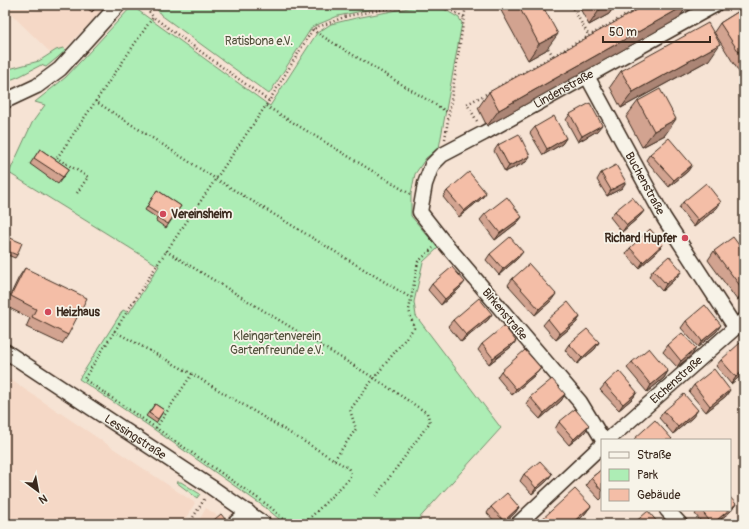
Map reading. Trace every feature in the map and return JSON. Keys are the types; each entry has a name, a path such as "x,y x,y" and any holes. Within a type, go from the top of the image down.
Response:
{"street":[{"path":"5,101 37,86 60,69 118,5"},
{"name":"Lindenstraße","path":"425,184 432,165 442,155 484,134 715,5"},
{"name":"Buchenstraße","path":"587,76 664,218 740,324"},
{"name":"Birkenstraße","path":"425,184 420,212 442,240 580,402 602,439"},
{"name":"Eichenstraße","path":"609,439 740,324"},
{"name":"Lessingstraße","path":"5,351 211,487 264,524"},
{"path":"518,524 601,446"},
{"path":"668,511 680,524"},
{"path":"234,524 248,512"}],"path":[{"path":"145,5 153,17 269,101"},
{"path":"289,524 269,506 84,379 166,251 266,106 313,29 347,16 408,5"},
{"path":"442,5 465,18"},
{"path":"442,155 466,5"},
{"path":"571,5 589,36"},
{"path":"484,134 467,104 644,5"},
{"path":"77,193 88,177 57,158 153,17"},
{"path":"313,29 316,33 449,113"},
{"path":"545,43 553,56"},
{"path":"571,46 573,50"},
{"path":"95,101 216,179 411,298"},
{"path":"266,106 411,194 421,202"},
{"path":"334,460 356,429 350,410 414,328 409,310 418,262 442,240"},
{"path":"166,251 374,378 427,413 430,422 376,496"},
{"path":"114,331 192,374 348,468 351,473 349,479 304,524"},
{"path":"156,428 192,374"},
{"path":"189,524 211,487"}],"shaded area":[{"path":"5,5 107,5 56,58 5,8"},
{"path":"5,376 195,503 182,524 5,524"},
{"path":"206,508 228,523 229,524 197,524"}],"green space":[{"name":"Ratisbona e.V.","path":"154,5 391,5 338,16 312,27 269,94 161,15"},
{"name":"Kleingartenverein Gartenfreunde e.V.","path":"424,5 439,6 459,18 462,23 439,148 426,158 415,174 411,194 411,216 438,248 423,262 414,302 416,316 501,428 414,524 285,524 266,508 79,379 123,310 129,313 159,266 9,173 32,123 45,105 35,102 66,77 132,6 270,106 317,33 331,24"},
{"path":"63,48 66,50 46,67 41,65 5,82 5,70 39,61 56,50"},
{"path":"176,482 181,482 200,494 197,498"}],"building":[{"path":"518,5 542,5 558,34 539,44"},
{"path":"598,5 608,5 600,9"},
{"path":"646,5 686,5 499,110 489,92"},
{"path":"744,8 744,60 720,23"},
{"path":"708,23 720,44 633,92 621,71"},
{"path":"660,89 676,119 654,131 638,101"},
{"path":"590,103 602,125 582,136 570,114"},
{"path":"554,116 566,138 547,149 535,127"},
{"path":"519,134 530,156 509,166 498,145"},
{"path":"669,138 692,165 674,180 650,154"},
{"path":"40,149 69,169 63,177 34,158"},
{"path":"616,165 626,182 611,190 601,173"},
{"path":"469,172 486,193 464,211 447,191"},
{"path":"706,183 721,202 698,220 683,202"},
{"name":"Vereinsheim","path":"157,190 181,206 168,224 158,218 160,215 147,207"},
{"path":"507,197 522,217 500,233 485,214"},
{"path":"632,197 644,211 627,225 615,211"},
{"path":"650,229 663,244 643,262 630,248"},
{"path":"8,237 22,243 17,255 5,250 5,242"},
{"path":"510,237 523,252 503,269 490,254"},
{"path":"733,237 744,252 744,291 714,251"},
{"path":"669,256 682,271 666,284 653,270"},
{"path":"529,264 556,294 539,309 512,279"},
{"path":"452,267 465,282 445,299 432,284"},
{"name":"Heizhaus","path":"25,268 87,298 68,335 32,317 36,309 11,296"},
{"path":"479,298 492,314 466,335 453,320"},
{"path":"568,302 580,317 560,334 548,319"},
{"path":"705,305 721,325 702,341 686,321"},
{"path":"504,326 516,341 493,358 482,344"},
{"path":"587,329 599,342 582,358 569,344"},
{"path":"682,333 696,348 681,361 668,345"},
{"path":"740,343 744,348 744,370 736,377 721,360"},
{"path":"649,348 668,371 651,385 632,362"},
{"path":"525,350 541,368 516,389 501,371"},
{"path":"714,369 730,390 710,406 694,385"},
{"path":"619,371 637,392 623,404 605,384"},
{"path":"552,379 565,394 544,413 530,397"},
{"path":"684,394 698,410 678,427 664,411"},
{"path":"155,404 164,410 158,419 149,413"},
{"path":"575,409 589,425 574,439 559,422"},
{"path":"655,420 672,439 634,439"},
{"path":"540,461 552,474 536,488 524,474"},
{"path":"601,470 601,490 591,478"},
{"path":"575,489 591,506 571,524 543,524 540,521"},
{"path":"507,493 519,507 504,521 491,507"},
{"path":"731,498 736,504 731,508"},
{"path":"648,511 659,524 633,524"},
{"path":"702,511 728,511 712,524"},
{"path":"221,514 229,524 209,524"},
{"path":"472,521 475,524 468,524"}],"place":[{"name":"Vereinsheim","path":"163,214"},
{"name":"Richard Hupfer","path":"685,238"},
{"name":"Heizhaus","path":"48,312"}]}
